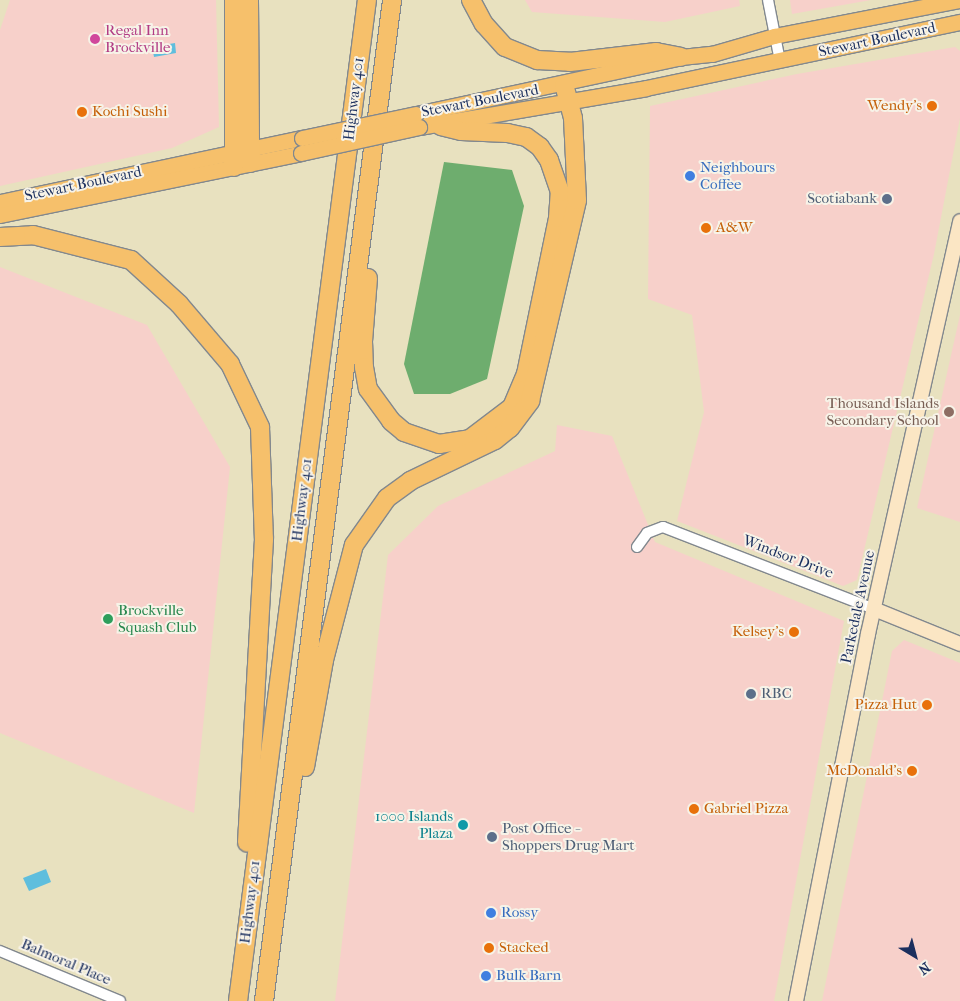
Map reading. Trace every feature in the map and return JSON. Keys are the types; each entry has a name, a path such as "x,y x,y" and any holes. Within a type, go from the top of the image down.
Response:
{"highway":[{"path":"234,0 242,158"},
{"path":"242,158 249,0"},
{"name":"Highway 401","path":"238,1001 367,0"},
{"name":"Highway 401","path":"264,1001 392,0"},
{"path":"471,0 484,24 505,47 537,60 570,62 656,52 681,57"},
{"path":"284,847 298,805 324,660 354,545 387,498 410,481 495,440 510,428 530,400 577,200 573,118 566,93"},
{"path":"377,114 379,165 363,341 368,389 383,412 404,432 439,444 470,439 491,426 512,408 519,393 558,218 560,192 549,160 540,147 526,137 507,133 461,132 441,126"},
{"path":"0,237 33,235 131,260 178,304 230,364 260,427 264,539 248,837 238,926 244,952"}],"main road":[{"name":"Stewart Boulevard","path":"0,202 242,158 301,153 417,121 441,126 566,93 681,57 712,54 774,36 959,0"},
{"name":"Stewart Boulevard","path":"0,215 242,158 302,138 417,121 566,93 780,61 956,25"},
{"name":"Parkedale Avenue","path":"796,1001 874,609 960,221"},
{"name":"Windsor Drive","path":"874,609 960,644"}],"street":[{"path":"768,0 780,61"},
{"name":"Windsor Drive","path":"637,547 647,533 664,527 874,609"},
{"name":"Balmoral Place","path":"0,951 120,1001"}],"shaded area":[{"path":"10,0 216,0 219,127 172,148 0,186 0,30"},
{"path":"525,0 739,0 740,6 665,22 532,12"},
{"path":"790,0 871,0 792,14"},
{"path":"955,47 960,51 960,118 934,254 857,580 843,586 677,521 704,412 692,315 648,299 650,106 797,74"},
{"path":"0,267 147,325 230,467 194,813 0,733"},
{"name":"Thousand Islands Secondary School","path":"960,315 960,522 917,508"},
{"path":"557,425 612,436 655,542 844,621 774,1001 335,1001 388,555 438,506 555,451"},
{"path":"904,640 960,663 960,1001 822,1001 892,651"}],"green space":[{"path":"444,162 512,170 524,206 487,379 450,394 414,394 404,364"}],"water":[{"path":"175,43 176,53 154,57 152,47"},
{"path":"46,869 51,882 29,891 23,878"}],"place":[{"name":"Regal Inn Brockville","path":"95,39"},
{"name":"Wendy's","path":"932,106"},
{"name":"Kochi Sushi","path":"82,112"},
{"name":"Neighbours Coffee","path":"690,176"},
{"name":"Scotiabank","path":"887,199"},
{"name":"A&W","path":"706,228"},
{"name":"Thousand Islands Secondary School","path":"949,412"},
{"name":"Brockville Squash Club","path":"108,619"},
{"name":"Kelsey's","path":"794,632"},
{"name":"RBC","path":"751,694"},
{"name":"Pizza Hut","path":"927,705"},
{"name":"McDonald's","path":"912,771"},
{"name":"Gabriel Pizza","path":"694,809"},
{"name":"1000 Islands Plaza","path":"463,825"},
{"name":"Post Office - Shoppers Drug Mart","path":"492,837"},
{"name":"Rossy","path":"491,913"},
{"name":"Stacked","path":"489,948"},
{"name":"Bulk Barn","path":"486,976"}]}
